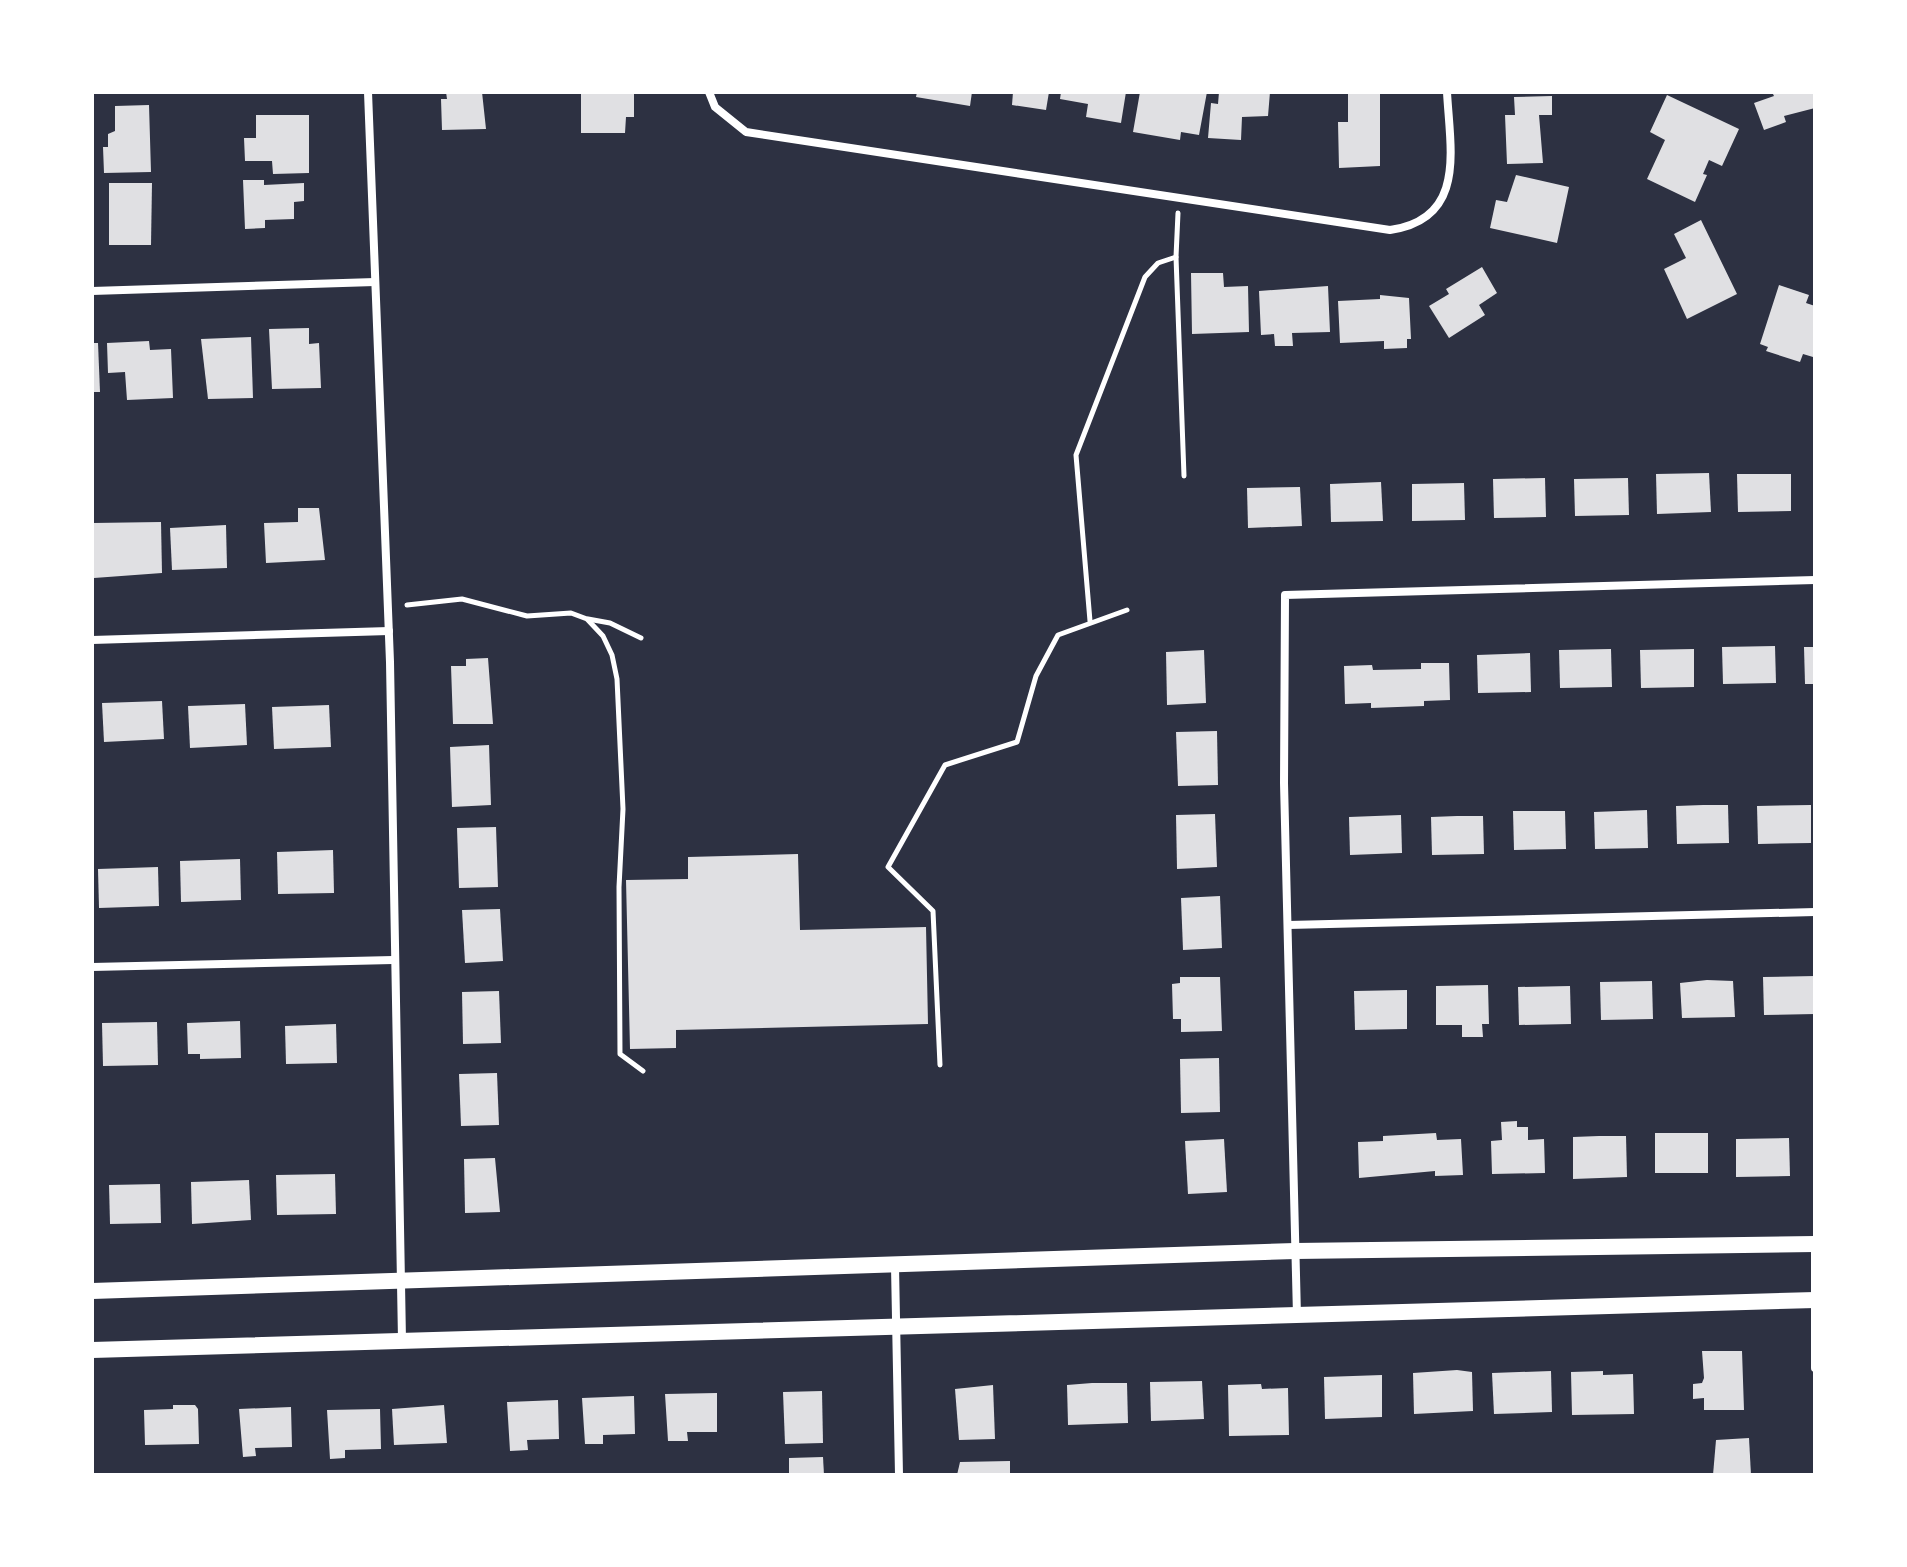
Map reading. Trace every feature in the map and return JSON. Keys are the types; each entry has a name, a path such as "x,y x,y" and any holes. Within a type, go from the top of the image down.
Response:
{"main road":[{"path":"92,1291 1295,1251 1815,1244"},
{"path":"92,1350 896,1325 1297,1318 1814,1300"}],"street":[{"path":"368,92 389,631 402,1340"},
{"path":"709,92 715,107 746,132 1371,227 1410,227 1439,206 1451,168 1447,92"},
{"path":"92,291 375,282"},
{"path":"1297,1318 1288,925 1285,595 1815,580"},
{"path":"92,640 389,631"},
{"path":"1288,925 1815,912"},
{"path":"92,967 393,960"},
{"path":"1815,1244 1815,1368"},
{"path":"895,1266 899,1475"}],"path":[{"path":"1178,198 1176,257 1184,476"},
{"path":"1090,621 1076,455 1145,277 1158,263 1176,257"},
{"path":"407,605 462,599 527,616 571,613 610,623 641,638"},
{"path":"940,1065 933,911 888,867 945,765 1017,742 1036,676 1058,635 1127,610"},
{"path":"587,619 603,636 612,655 617,679 623,809 619,887 620,1054 643,1071"}],"building":[{"path":"446,92 482,92 486,129 442,130 441,99 447,99"},
{"path":"581,92 634,92 634,117 626,117 625,133 581,133"},
{"path":"917,92 972,92 970,106 916,97"},
{"path":"1013,92 1049,92 1046,110 1012,105"},
{"path":"1061,92 1126,92 1121,123 1086,117 1088,104 1060,99"},
{"path":"1140,92 1207,92 1199,135 1181,132 1180,140 1133,132"},
{"path":"1219,92 1270,92 1268,116 1242,117 1241,140 1208,138 1211,103 1218,104"},
{"path":"1772,92 1815,92 1815,108 1784,116 1786,122 1764,130 1754,103 1774,96"},
{"path":"1380,93 1380,166 1339,168 1338,122 1348,122 1348,94"},
{"path":"1667,95 1739,129 1722,166 1709,160 1703,174 1707,175 1695,202 1647,179 1665,140 1650,132"},
{"path":"1552,96 1552,115 1539,115 1543,163 1507,164 1505,115 1515,115 1514,97"},
{"path":"149,105 151,172 104,173 103,147 108,147 108,134 115,131 115,106"},
{"path":"256,115 309,115 309,173 273,174 272,161 245,161 244,138 256,138"},
{"path":"1516,175 1569,187 1557,243 1490,228 1496,200 1507,202"},
{"path":"243,180 264,180 264,185 304,183 304,201 294,202 294,219 265,220 265,228 245,229"},
{"path":"109,183 152,183 151,245 109,245"},
{"path":"1701,220 1737,294 1687,319 1664,269 1686,258 1674,234"},
{"path":"1482,267 1497,293 1479,305 1485,315 1449,338 1429,306 1449,294 1446,289"},
{"path":"1191,273 1223,273 1224,287 1248,286 1249,332 1192,334"},
{"path":"1779,285 1809,295 1806,303 1815,306 1815,351 1813,357 1803,354 1800,362 1766,351 1768,347 1760,344"},
{"path":"1328,286 1330,332 1292,333 1293,346 1275,346 1274,334 1261,335 1259,291"},
{"path":"1380,295 1409,298 1411,339 1407,339 1407,348 1384,349 1384,341 1340,343 1338,301 1380,299"},
{"path":"309,328 309,344 319,343 321,388 272,389 269,329"},
{"path":"251,337 253,398 208,399 201,339"},
{"path":"149,341 150,350 171,349 173,398 127,400 125,372 108,373 107,343"},
{"path":"92,343 98,343 100,392 92,392"},
{"path":"1709,473 1711,512 1657,514 1656,474"},
{"path":"1737,474 1791,474 1791,511 1738,512"},
{"path":"1545,478 1546,517 1494,518 1493,479"},
{"path":"1628,478 1629,515 1575,516 1574,479"},
{"path":"1381,482 1383,521 1331,522 1330,484"},
{"path":"1464,483 1465,520 1412,521 1412,484"},
{"path":"1300,487 1302,526 1248,528 1247,488"},
{"path":"298,508 319,508 325,560 266,563 264,523 298,522"},
{"path":"161,522 162,573 94,578 93,523"},
{"path":"226,525 227,568 172,570 170,528"},
{"path":"1775,646 1776,683 1723,684 1722,647"},
{"path":"1804,647 1815,647 1815,684 1805,684"},
{"path":"1611,649 1612,687 1560,688 1559,650"},
{"path":"1694,649 1694,687 1641,688 1640,650"},
{"path":"1204,650 1206,703 1167,705 1166,652"},
{"path":"1530,653 1531,692 1478,693 1477,655"},
{"path":"488,658 493,724 453,724 451,666 466,666 466,659"},
{"path":"1421,663 1449,663 1450,700 1424,701 1424,706 1371,708 1371,703 1345,704 1344,666 1372,665 1373,670 1421,669"},
{"path":"162,701 164,739 104,742 102,703"},
{"path":"245,704 247,745 190,748 188,706"},
{"path":"329,705 331,747 274,749 272,707"},
{"path":"1217,731 1218,785 1178,786 1176,732"},
{"path":"489,745 491,805 452,807 450,747"},
{"path":"1728,805 1729,843 1677,844 1676,806"},
{"path":"1811,805 1811,843 1758,844 1757,806"},
{"path":"1647,810 1648,848 1595,849 1594,812"},
{"path":"1513,811 1565,811 1566,849 1514,850"},
{"path":"1215,814 1217,867 1177,869 1176,815"},
{"path":"1401,815 1402,853 1350,855 1349,817"},
{"path":"1483,816 1484,854 1432,855 1431,817"},
{"path":"496,827 498,887 459,888 457,828"},
{"path":"333,850 334,893 278,894 277,852"},
{"path":"798,854 800,930 926,927 928,1024 676,1030 676,1048 630,1049 626,880 688,879 688,857"},
{"path":"240,859 241,900 181,902 180,861"},
{"path":"158,867 159,906 99,908 98,869"},
{"path":"1220,896 1222,948 1183,950 1181,898"},
{"path":"500,909 503,961 465,963 462,910"},
{"path":"1815,976 1815,1014 1764,1015 1763,977"},
{"path":"1180,977 1220,977 1222,1031 1181,1032 1181,1019 1173,1019 1172,984 1180,983"},
{"path":"1652,981 1653,1019 1601,1020 1600,982"},
{"path":"1733,981 1735,1017 1682,1018 1680,983"},
{"path":"1488,985 1489,1024 1482,1024 1483,1037 1462,1037 1462,1025 1436,1025 1436,986"},
{"path":"1570,986 1571,1024 1519,1025 1518,987"},
{"path":"1407,990 1407,1029 1355,1030 1354,991"},
{"path":"499,991 501,1043 463,1044 462,992"},
{"path":"240,1021 241,1058 200,1059 200,1054 188,1054 187,1023"},
{"path":"157,1022 158,1065 103,1066 102,1023"},
{"path":"336,1024 337,1063 286,1064 285,1026"},
{"path":"1219,1058 1220,1112 1181,1113 1180,1059"},
{"path":"497,1073 499,1125 461,1126 459,1074"},
{"path":"1517,1121 1517,1127 1528,1127 1528,1140 1544,1139 1545,1173 1492,1174 1491,1141 1502,1140 1501,1122"},
{"path":"1436,1133 1437,1140 1461,1139 1463,1175 1435,1176 1435,1171 1359,1178 1358,1142 1383,1141 1383,1136"},
{"path":"1655,1133 1708,1133 1708,1173 1655,1173"},
{"path":"1626,1136 1627,1177 1573,1179 1573,1137"},
{"path":"1789,1138 1790,1176 1736,1177 1736,1139"},
{"path":"1224,1139 1227,1192 1188,1194 1185,1141"},
{"path":"495,1158 500,1212 465,1213 464,1159"},
{"path":"335,1174 336,1214 277,1215 276,1175"},
{"path":"249,1180 251,1220 192,1224 191,1182"},
{"path":"160,1184 161,1223 110,1224 109,1185"},
{"path":"1702,1351 1742,1351 1744,1410 1704,1410 1704,1398 1693,1399 1693,1384 1702,1383 1704,1378"},
{"path":"1551,1371 1552,1412 1494,1414 1492,1373"},
{"path":"1603,1371 1603,1375 1633,1374 1634,1414 1572,1415 1571,1372"},
{"path":"1472,1372 1473,1411 1414,1414 1413,1373"},
{"path":"1382,1375 1382,1417 1325,1419 1324,1377"},
{"path":"1202,1381 1204,1419 1151,1421 1150,1382"},
{"path":"1127,1383 1128,1423 1068,1425 1067,1385"},
{"path":"1261,1384 1262,1389 1288,1388 1289,1435 1229,1436 1228,1385"},
{"path":"993,1385 995,1439 959,1440 955,1389"},
{"path":"822,1391 823,1443 785,1444 783,1392"},
{"path":"717,1393 717,1432 687,1432 688,1441 668,1441 665,1394"},
{"path":"634,1396 635,1434 603,1435 603,1444 585,1444 582,1398"},
{"path":"558,1400 559,1439 527,1440 528,1450 510,1451 507,1402"},
{"path":"173,1405 195,1405 198,1409 199,1444 145,1445 144,1410 173,1409"},
{"path":"444,1405 447,1443 394,1445 392,1409"},
{"path":"291,1407 292,1447 255,1448 256,1456 243,1457 239,1409"},
{"path":"380,1409 381,1449 345,1450 345,1458 330,1459 327,1410"},
{"path":"1749,1438 1751,1475 1713,1475 1716,1440"},
{"path":"823,1457 824,1475 789,1475 789,1458"},
{"path":"1010,1461 1010,1475 957,1475 960,1462"}]}
